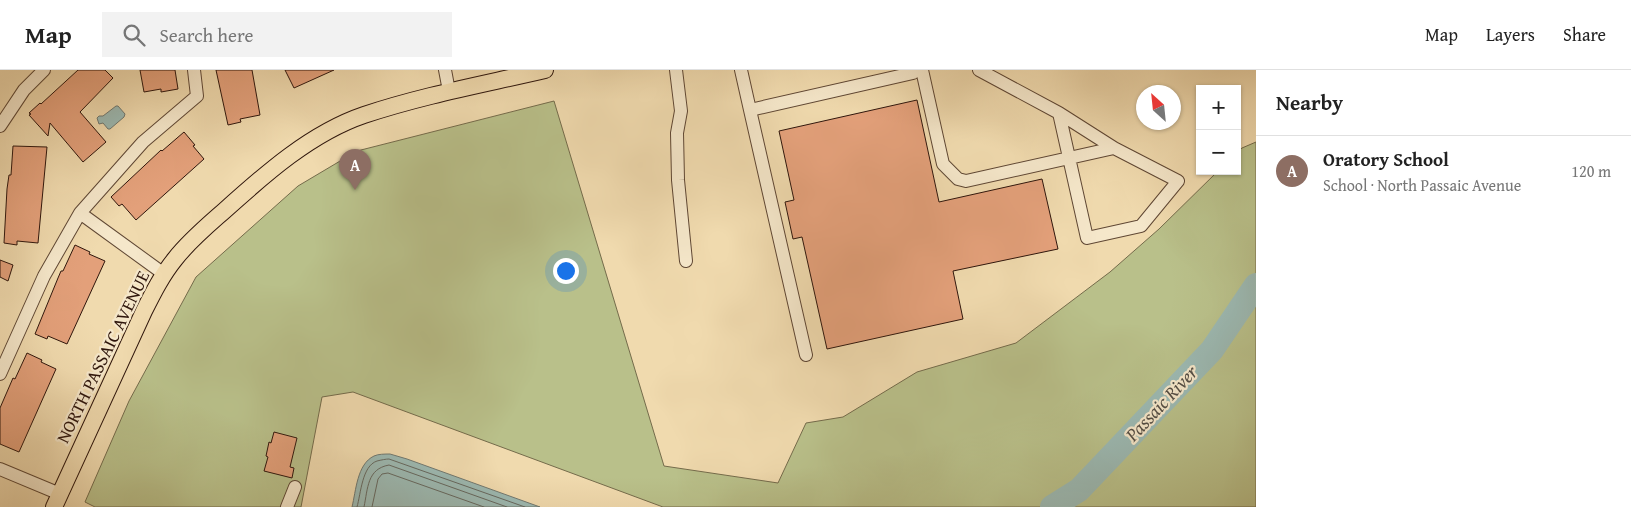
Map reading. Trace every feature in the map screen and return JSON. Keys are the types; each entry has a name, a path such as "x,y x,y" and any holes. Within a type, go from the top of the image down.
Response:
{"main road":[{"name":"NORTH PASSAIC AVENUE","path":"57,500 144,311 164,274 193,238 254,183 324,134 364,115 449,90 545,70"}],"street":[{"path":"0,126 24,90 44,70"},
{"path":"0,374 44,276 80,213 143,142 197,96 194,70"},
{"path":"445,70 449,90"},
{"path":"676,70 681,111 677,133 678,180 686,261"},
{"path":"741,70 806,355"},
{"path":"750,110 913,73 917,70"},
{"path":"922,70 943,164 958,179 966,181 1114,148"},
{"path":"979,70 1059,113 1114,148 1178,181 1141,226 1087,238 1059,113"},
{"path":"80,213 164,274"},
{"path":"0,469 57,500"},
{"path":"287,507 295,487"}],"green space":[{"path":"554,101 664,466 778,483 806,423 843,417 917,372 1016,343 1110,272 1159,229 1214,175 1241,175 1241,149 1256,142 1256,507 663,507 353,392 322,397 301,507 95,507 85,502 129,401 196,277 298,186 357,151"}],"water":[{"path":"116,106 125,114 124,117 110,129 103,123 99,124 97,118 103,116"},
{"path":"390,454 540,507 352,507 358,478 364,465 374,456"}],"building":[{"path":"78,70 105,70 113,78 80,112 106,142 83,162 50,123 48,136 29,115"},
{"path":"140,70 175,70 178,89 144,92"},
{"path":"216,70 252,70 260,115 240,119 241,122 228,125"},
{"path":"285,70 334,70 294,88"},
{"path":"917,100 939,202 1042,179 1058,249 953,271 963,319 827,349 802,237 793,239 785,202 794,200 779,131"},
{"path":"184,132 204,159 136,220 122,204 119,206 111,197 161,150"},
{"path":"13,146 47,147 38,243 17,241 17,245 4,243 7,189 9,175 11,175"},
{"path":"75,245 105,261 67,344 48,336 47,339 35,334 61,271 63,271"},
{"path":"0,260 13,265 8,281 0,277"},
{"path":"27,353 56,369 19,452 0,444 0,408 13,378 15,379"},
{"path":"274,432 297,438 290,467 294,468 292,478 264,471 268,457 266,456 269,442 271,443"}],"waterway":[{"name":"Passaic River","path":"1052,507 1079,490 1212,350 1256,285"}],"place":[{"name":"Oratory School","path":"355,190"}]}
